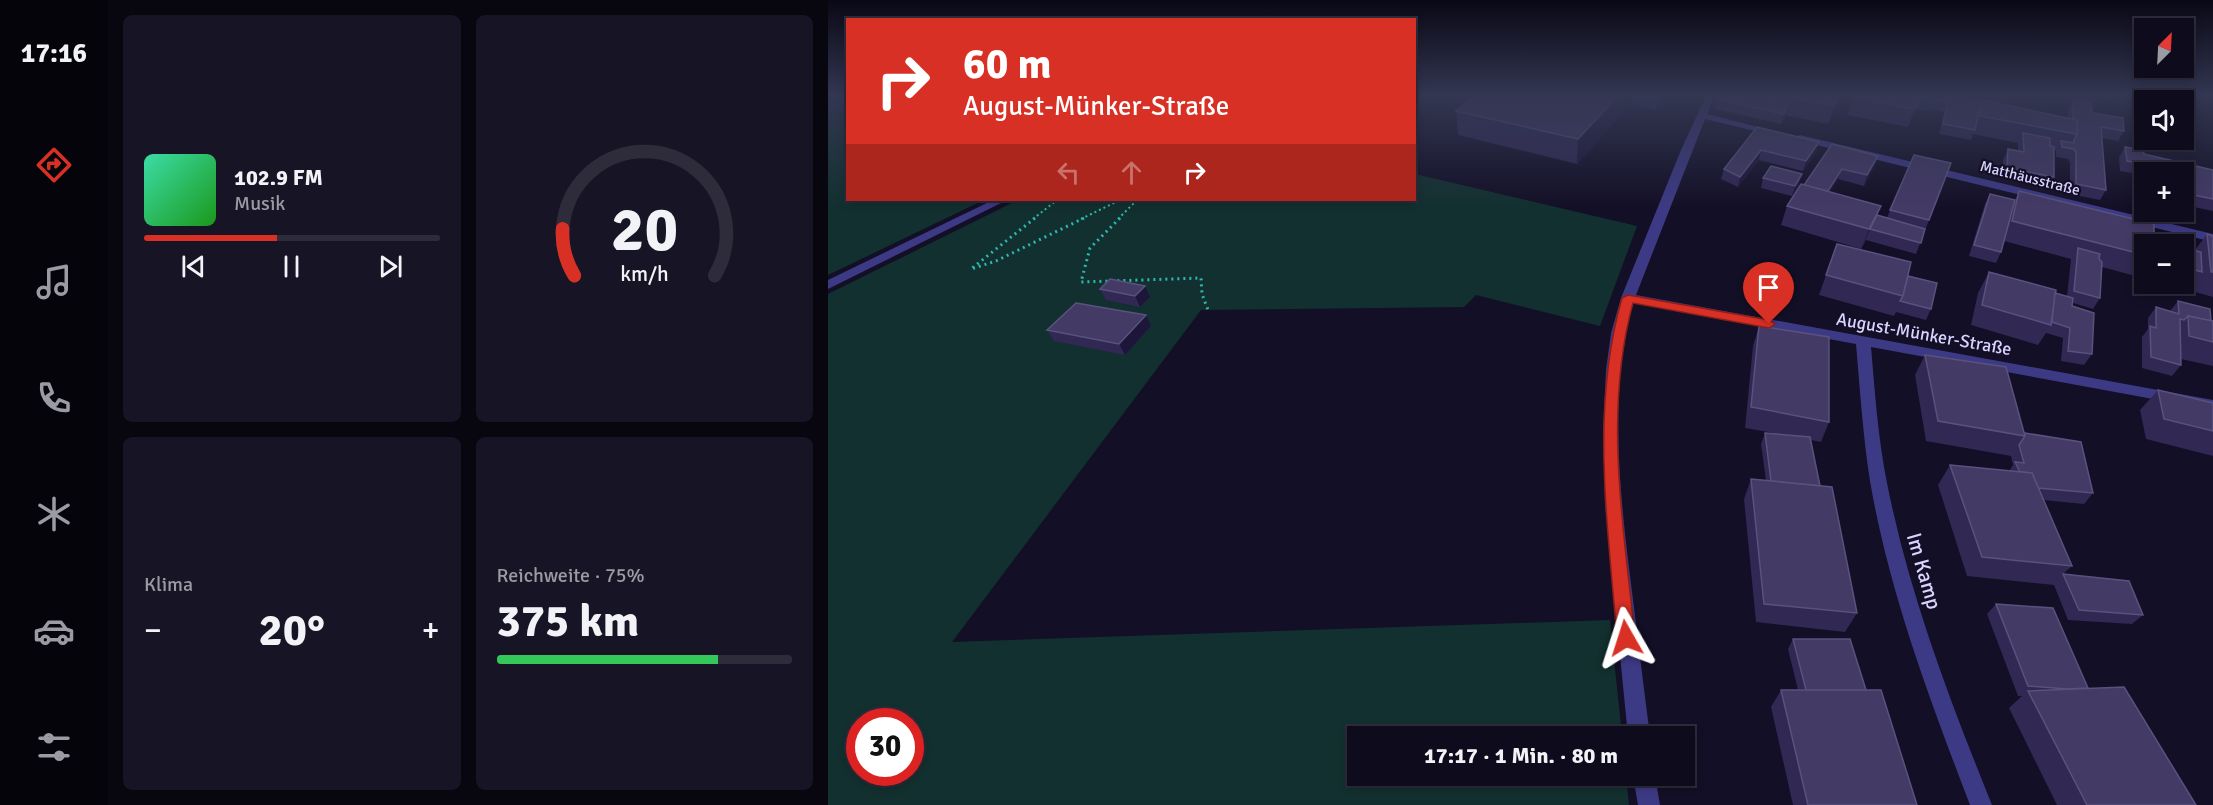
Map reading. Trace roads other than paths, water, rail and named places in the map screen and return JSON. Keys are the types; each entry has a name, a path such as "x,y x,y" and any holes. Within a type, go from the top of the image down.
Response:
{"street":[{"path":"1638,726 1618,554 1611,430 1612,370 1618,333 1628,298 1694,134"},
{"name":"Matthäusstraße","path":"1778,134 2213,238"},
{"path":"828,285 999,201"},
{"name":"August-Münker-Straße","path":"1628,298 2213,405"},
{"name":"Im Kamp","path":"1863,340 1874,457 1893,546 1925,654 1981,805"},
{"path":"1645,786 1648,805"}]}
